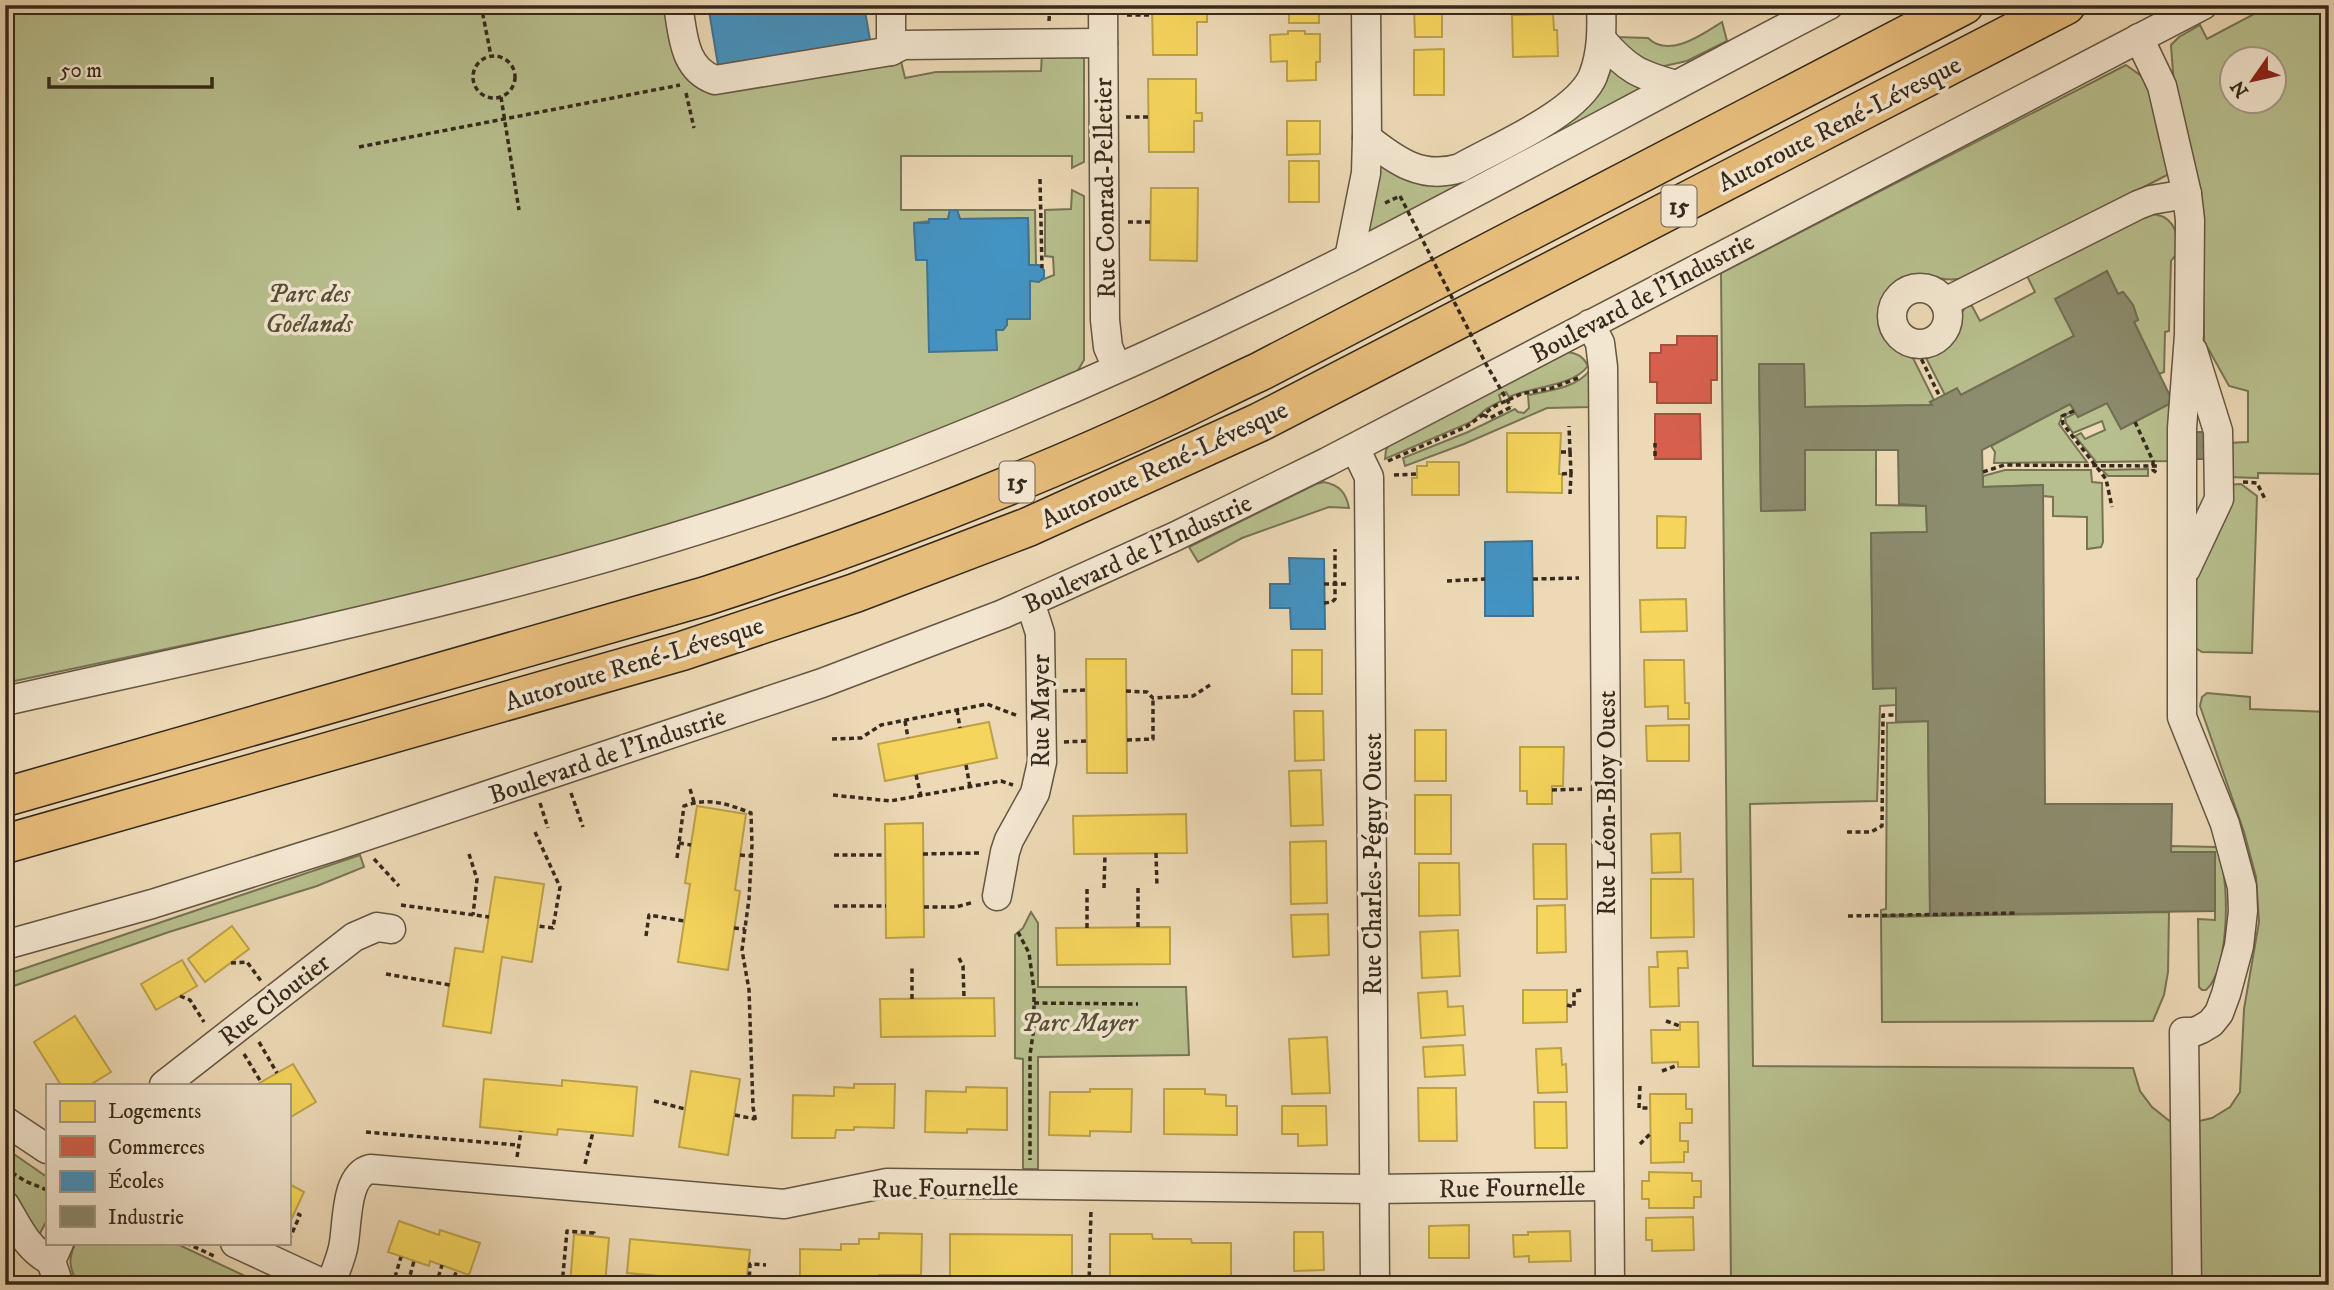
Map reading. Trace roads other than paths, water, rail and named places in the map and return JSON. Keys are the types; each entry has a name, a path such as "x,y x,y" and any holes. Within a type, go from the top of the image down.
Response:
{"highway":[{"name":"Autoroute René-Lévesque","path":"5,797 694,599 813,561 1003,488 1168,416 1268,367 1964,5"},
{"name":"Autoroute René-Lévesque","path":"5,844 682,651 855,593 1028,527 1260,422 2066,5"}],"street":[{"path":"678,5 687,56 699,71 715,80 891,51 904,45 1103,43"},
{"path":"891,5 891,51"},
{"path":"1349,258 1364,190 1367,138 1366,5"},
{"path":"1367,138 1385,153 1411,168 1436,172 1460,167 1569,107 1587,88 1592,76 1602,40 1601,5"},
{"path":"5,701 424,606 619,555 763,510 929,449 1117,368 1349,258 1829,5"},
{"name":"Boulevard de l'Industrie","path":"5,945 152,904 365,837 824,682 1030,602 1174,537 1354,447 2203,5"},
{"name":"Rue Conrad-Pelletier","path":"1114,10 1103,43 1105,320 1108,347 1117,368"},
{"path":"2139,38 2162,86 2187,194 2190,220 2189,335 2182,428 2182,718 2225,824 2242,887 2243,911 2239,946 2227,994 2219,1013 2202,1029 2183,1032 2187,1285"},
{"path":"1602,40 1624,64 1636,72 1676,85"},
{"path":"1945,302 2138,205 2187,194"},
{"path":"1912,288 1931,290 1945,302 1948,320 1940,336 1932,341 1914,344 1899,335 1894,327 1892,308 1896,299 1912,288"},
{"name":"Rue Léon-Bloy Ouest","path":"1590,324 1600,343 1602,367 1610,1285"},
{"name":"Rue Charles-Péguy Ouest","path":"1354,447 1370,477 1375,1285"},
{"name":"Rue Mayer","path":"997,896 1009,840 1035,793 1042,762 1040,633 1030,602"},
{"name":"Rue Cloutier","path":"165,1084 361,933 377,928 393,916"},
{"path":"5,1121 46,1148"},
{"name":"Rue Fournelle","path":"328,1285 339,1264 343,1248 353,1183 362,1171 381,1169 784,1204 887,1183 1374,1189 1609,1186"},
{"path":"5,1205 27,1243 39,1255 56,1263"},
{"path":"237,1244 328,1285"}],"park label":[{"name":"Parc des Goélands","path":"309,308"},
{"name":"Parc Mayer","path":"1079,1022"}]}
